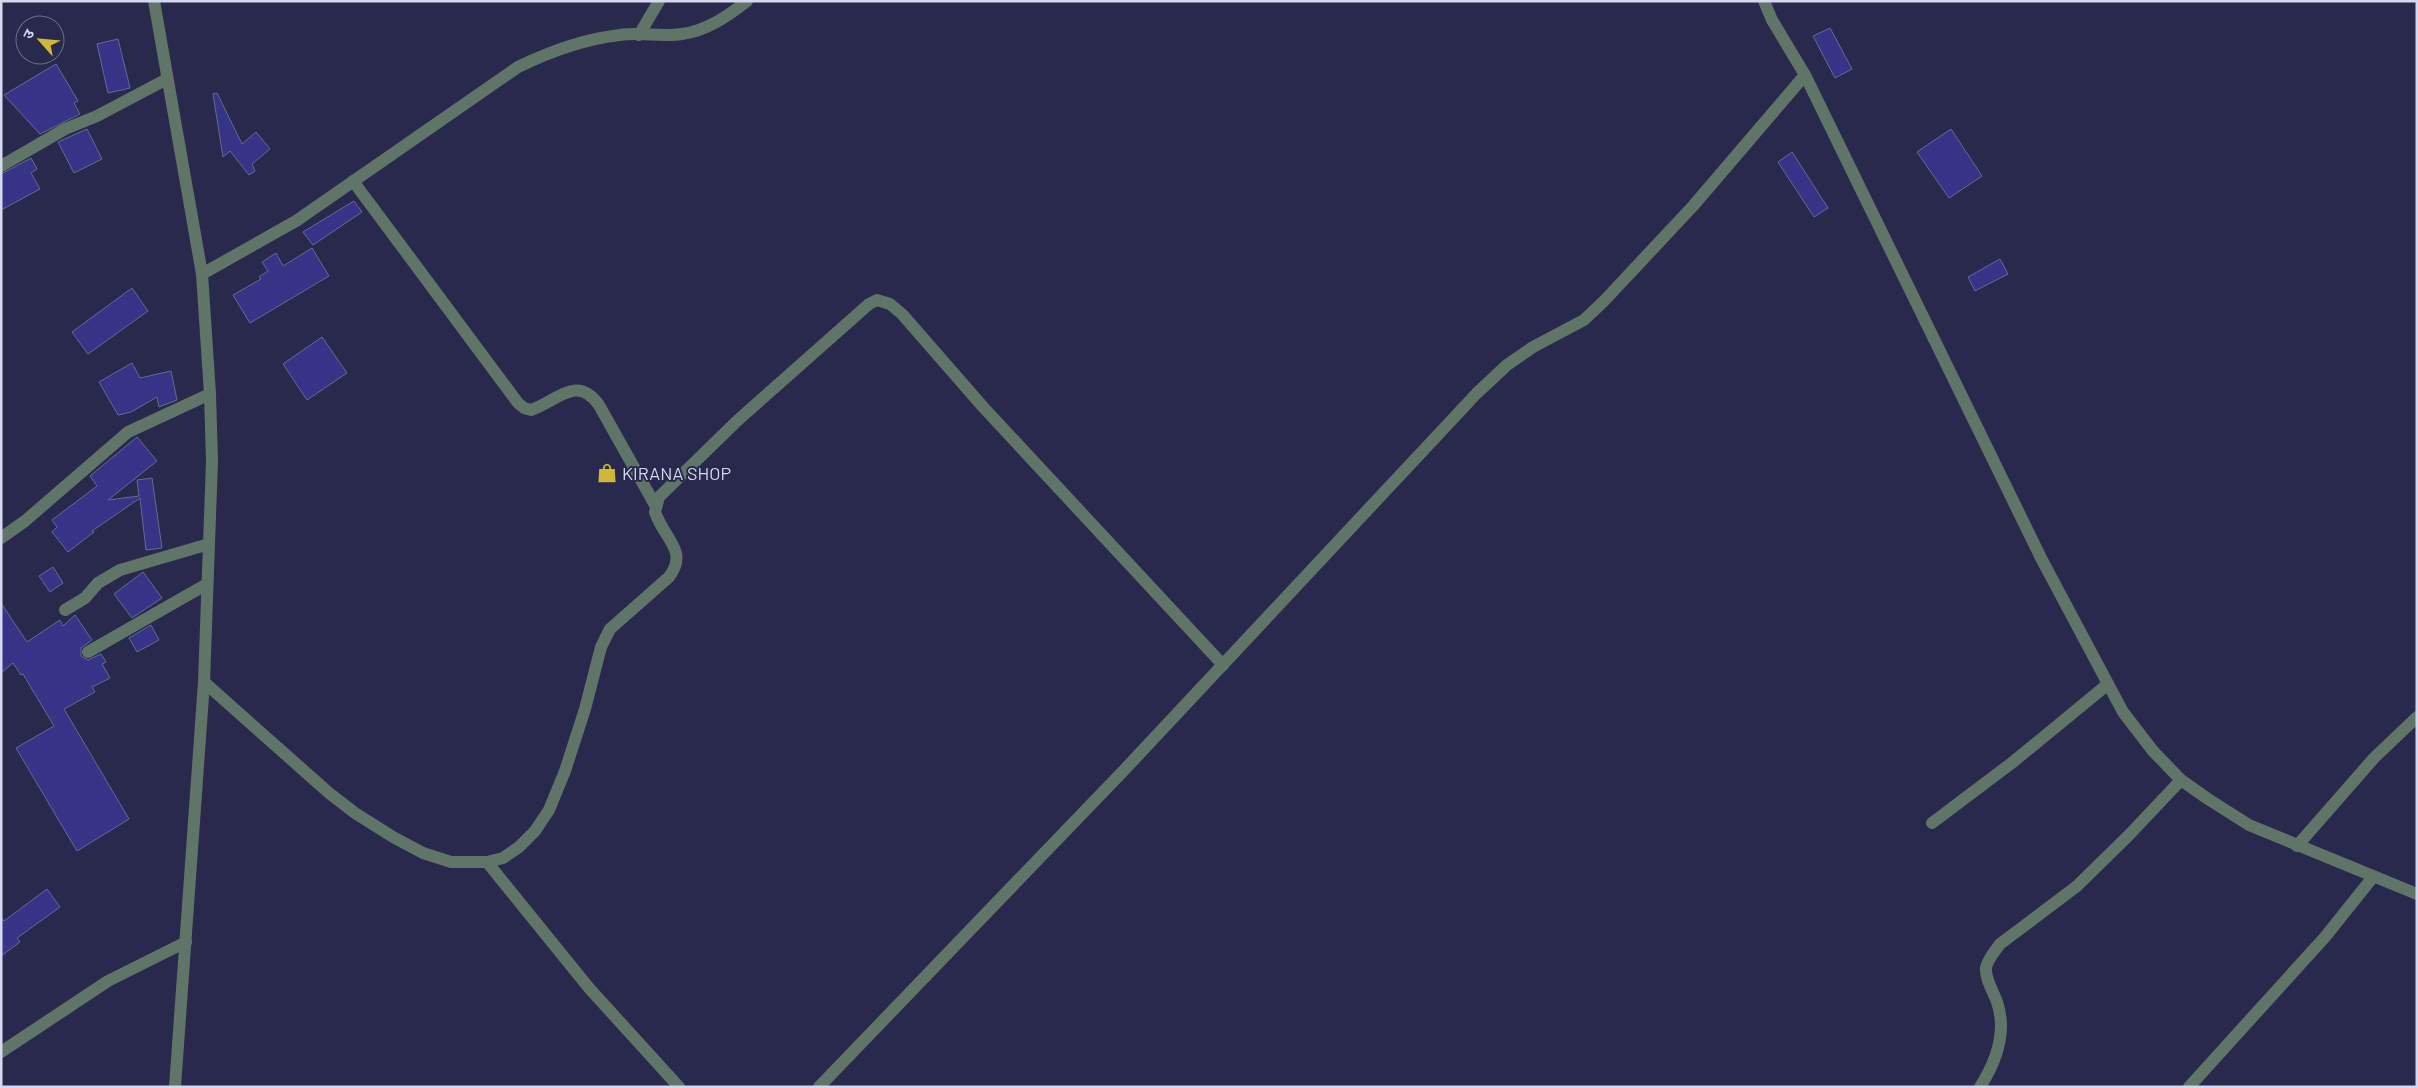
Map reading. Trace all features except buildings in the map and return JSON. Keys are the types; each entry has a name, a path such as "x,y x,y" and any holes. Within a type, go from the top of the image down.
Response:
{"street":[{"path":"154,1 202,274 210,394 212,460 204,682 175,1087"},
{"path":"639,34 658,1"},
{"path":"202,274 296,221 518,67 549,52 587,40 623,34 683,34 704,28 730,14 747,1"},
{"path":"1764,1 1772,20 1805,75 2041,558 2123,712 2153,751 2181,780 2249,825 2417,894"},
{"path":"819,1087 1128,766 1477,393 1507,365 1533,347 1584,320 1604,301 1693,206 1805,75"},
{"path":"1,166 65,129 97,116 167,79"},
{"path":"204,682 329,793 378,828 423,853 450,862 487,862 503,858 519,847 535,831 550,810 566,771 601,647 610,629 669,577 676,567 678,560 676,552 658,522 655,505 599,405 589,393 576,390 531,410 524,408 518,403 353,181"},
{"path":"655,505 668,488 787,375 868,304 877,300 884,301 902,314 984,408 1223,665"},
{"path":"1,538 25,521 128,432 210,394"},
{"path":"65,610 85,598 98,583 120,570 210,544"},
{"path":"88,652 208,584"},
{"path":"1932,823 2013,762 2108,684"},
{"path":"2297,846 2374,758 2417,717"},
{"path":"1980,1087 1992,1069 1999,1044 2001,1024 1999,1010 1988,979 1986,967 1992,955 2000,944 2077,886 2181,780"},
{"path":"487,862 589,988 679,1087"},
{"path":"2189,1087 2325,937 2373,877"},
{"path":"1,1052 108,981 186,942"}],"place":[{"name":"KIRANA SHOP","path":"607,473"}]}
